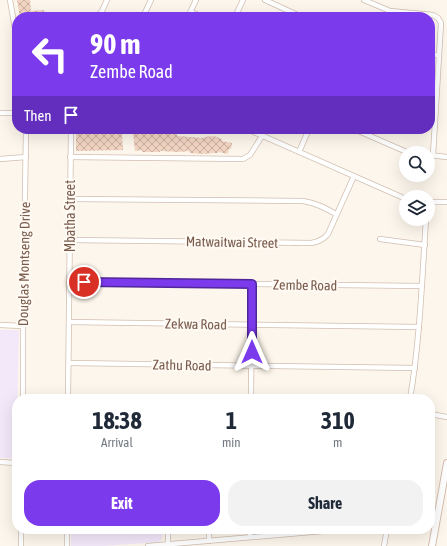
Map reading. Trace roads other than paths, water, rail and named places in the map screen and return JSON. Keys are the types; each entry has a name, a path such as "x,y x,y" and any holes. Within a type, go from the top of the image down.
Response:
{"street":[{"path":"10,0 12,12"},
{"path":"101,12 107,0"},
{"path":"145,12 151,0"},
{"path":"191,12 196,0"},
{"path":"237,12 242,0"},
{"path":"265,0 291,12"},
{"path":"364,0 390,11 401,12"},
{"path":"435,16 441,23 435,106"},
{"path":"435,56 439,56"},
{"path":"0,114 12,113"},
{"name":"Douglas Montseng Drive","path":"23,394 26,134"},
{"name":"Mbatha Street","path":"68,394 70,134"},
{"path":"258,134 399,196"},
{"path":"299,152 307,134"},
{"path":"365,134 399,149"},
{"path":"431,146 432,134"},
{"path":"70,157 243,159 251,154 262,136"},
{"path":"435,156 447,157"},
{"path":"0,159 26,157"},
{"name":"Matwaitwai Street","path":"70,240 311,243 320,241 328,234 354,176"},
{"path":"70,199 309,202 336,214"},
{"path":"435,202 447,202"},
{"path":"411,394 415,368 425,226"},
{"path":"380,239 424,245"},
{"name":"Zembe Road","path":"70,282 421,286"},
{"path":"251,394 252,284"},
{"name":"Zekwa Road","path":"69,322 418,327"},
{"path":"0,325 23,326"},
{"name":"Zathu Road","path":"69,363 415,368"},
{"path":"435,415 447,417"},
{"path":"0,462 12,463"},
{"path":"435,529 447,463"},
{"path":"21,534 21,546"},
{"path":"67,534 67,546"},
{"path":"168,534 168,544"},
{"path":"209,534 209,541"},
{"path":"148,546 286,534"},
{"path":"384,546 386,534"},
{"path":"432,546 434,534"}]}
